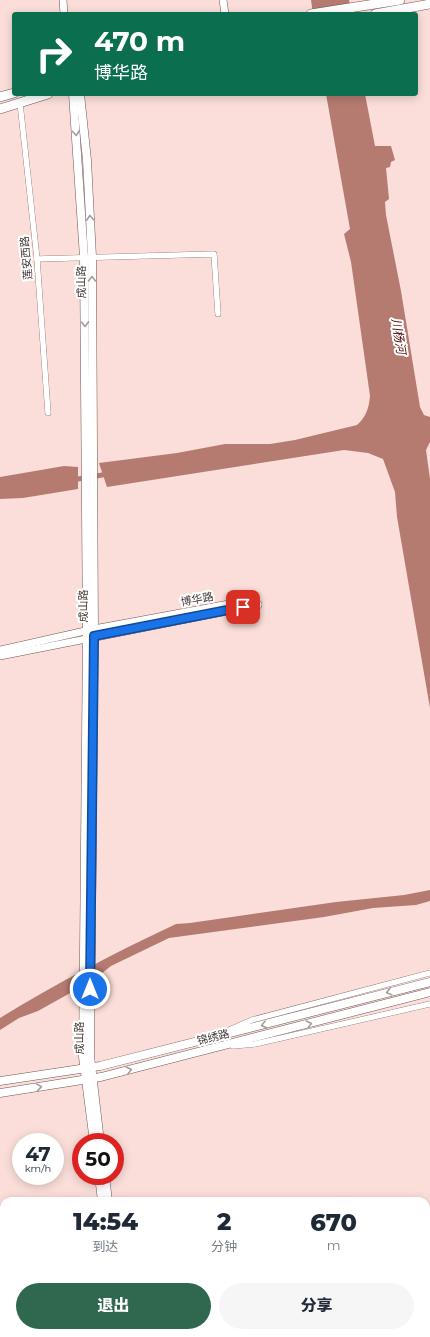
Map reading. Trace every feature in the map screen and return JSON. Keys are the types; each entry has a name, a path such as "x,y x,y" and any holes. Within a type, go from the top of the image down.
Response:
{"main road":[{"path":"323,12 400,0"},
{"path":"386,12 430,4"},
{"path":"0,97 12,94"},
{"path":"0,109 42,96"},
{"name":"成山路","path":"73,96 88,257"},
{"name":"成山路","path":"80,96 87,160 90,496 87,1068 93,1133"},
{"name":"锦绣路","path":"0,1081 87,1068 429,982"},
{"name":"锦绣路","path":"0,1093 88,1079 215,1048 430,992"},
{"name":"成山路","path":"88,1079 98,1133"},
{"path":"100,1185 102,1197"},
{"path":"106,1185 108,1197"}],"street":[{"path":"63,0 64,12"},
{"path":"223,0 225,12"},
{"name":"莲安西路","path":"20,103 37,259 48,413"},
{"path":"37,259 214,254 218,314"},
{"name":"博华路","path":"0,650 90,633 258,604 252,601 244,601 90,633 0,656"},
{"path":"214,1037 252,1020 430,973"},
{"path":"215,1048 255,1044 396,1010 430,1004"}],"water":[{"path":"311,0 349,0 352,12 313,12"},
{"name":"川杨河","path":"326,96 365,96 375,146 391,146 395,160 391,162 390,167 386,168 389,199 385,202 386,215 401,291 420,407 424,415 430,417 430,442 426,450 430,479 430,708 397,517 395,492 383,459 368,453 344,450 107,487 99,463 177,453 225,444 270,444 295,440 357,425 365,415 370,396 351,262 344,234 350,229"},
{"path":"64,466 78,467 78,489 23,498 0,499 0,477"},
{"path":"430,890 430,901 416,905 373,908 324,917 169,938 111,966 97,977 72,992 38,1011 19,1018 0,1030 0,1018 21,1005 87,968 176,924 336,902 404,895"}],"waterway":[{"path":"72,480 108,474"}],"route":[{"path":"90,989 94,636 243,607"}]}
